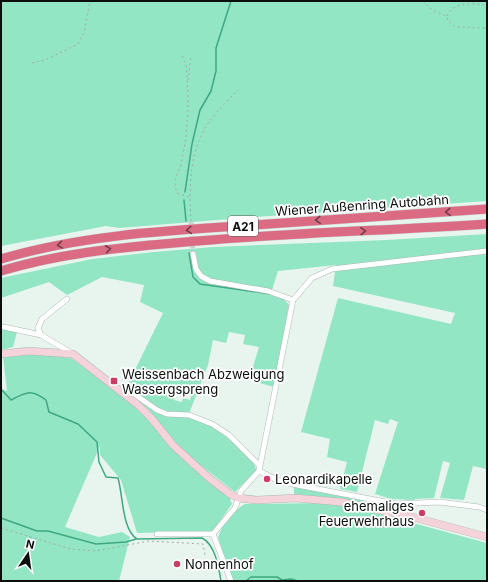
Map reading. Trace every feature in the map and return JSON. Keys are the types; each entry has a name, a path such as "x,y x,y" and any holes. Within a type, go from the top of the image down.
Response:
{"highway":[{"name":"Wiener Außenring Autobahn","path":"1,259 44,248 109,237 212,228 487,209"},
{"name":"Wiener Außenring Autobahn","path":"1,271 48,259 110,248 205,240 487,224"}],"street":[{"path":"157,534 213,534 235,508 241,491 260,468 276,393 293,300 312,278 332,269 487,251"},
{"path":"193,254 196,269 201,276 210,281 268,291 293,300"},
{"path":"43,336 38,328 42,318 68,299"},
{"path":"4,327 43,336 73,354 138,405 152,419 173,446 209,478 230,494 238,498 258,500 295,498 341,502 409,516 487,537"},
{"path":"1,354 28,351 73,354"},
{"path":"127,389 157,410 167,414 189,415 212,424 228,436 260,468 277,480 396,504 440,502 479,507 487,510"},
{"path":"396,504 409,516"},
{"path":"213,534 231,581"}],"path":[{"path":"32,63 45,60 78,44 84,32 90,1"},
{"path":"423,1 431,10 447,17 448,21 456,27 487,28"},
{"path":"447,17 453,8 464,4 487,5"},
{"path":"188,83 191,55"},
{"path":"182,56 186,64 188,83 187,135 180,167 175,177 177,193 189,197"},
{"path":"191,221 189,197 190,178 196,148 204,130 238,90"},
{"path":"1,528 71,549 96,551 149,541 164,540 203,544 205,555"}],"green space":[{"path":"1,1 487,1 487,201 119,228 106,226 1,246"},
{"path":"487,234 487,469 473,466 464,500 440,498 450,463 443,461 434,498 415,500 391,499 375,494 398,422 390,419 388,424 375,420 357,492 340,489 347,462 327,457 330,439 301,432 338,298 451,324 455,313 333,286 336,265 278,271 272,290 211,279 201,274 199,277 206,282 275,294 282,297 289,305 274,387 249,380 259,347 243,344 245,335 229,332 226,343 213,340 208,365 188,416 216,429 223,434 251,460 255,466 256,471 235,492 199,464 177,444 149,410 125,390 163,313 140,302 144,285 102,277 67,295 49,282 1,298 1,278 92,259 213,247 387,240","holes":["186,388 193,390 190,400 183,398 182,402 174,400 177,390 185,392"]},
{"path":"1,329 17,332 13,347 1,350"},
{"path":"40,354 71,358 105,383 134,405 152,423 168,445 190,466 229,496 232,504 213,531 137,533 121,480 100,455 100,446 65,527 99,537 122,532 130,537 119,581 1,581 1,389 7,391 3,357"},
{"path":"294,487 352,496 393,505 401,512 294,495"},
{"path":"327,503 361,509 487,543 487,581 233,581 218,538 232,514 245,504"}],"waterway":[{"path":"185,192 192,144 200,110 211,91 216,71 216,48 231,1"},
{"path":"184,200 186,221"},
{"path":"189,253 193,277 200,284 271,294"},
{"path":"1,389 11,400 29,393 36,394 46,400 49,412 78,424 97,442 99,462 106,477 118,478 124,512 128,528 132,534 137,539 202,538 210,545 213,551 218,563 221,581"},
{"path":"1,518 37,531 48,531 96,544 126,542 136,539"},
{"path":"246,581 251,577 277,577 282,580 291,579 298,581"}],"tunnel":[{"path":"191,221 193,254"}],"place":[{"name":"Weissenbach Abzweigung Wassergspreng","path":"114,381"},
{"name":"Leonardikapelle","path":"267,479"},
{"name":"ehemaliges Feuerwehrhaus","path":"422,513"},
{"name":"Nonnenhof","path":"177,564"}]}
